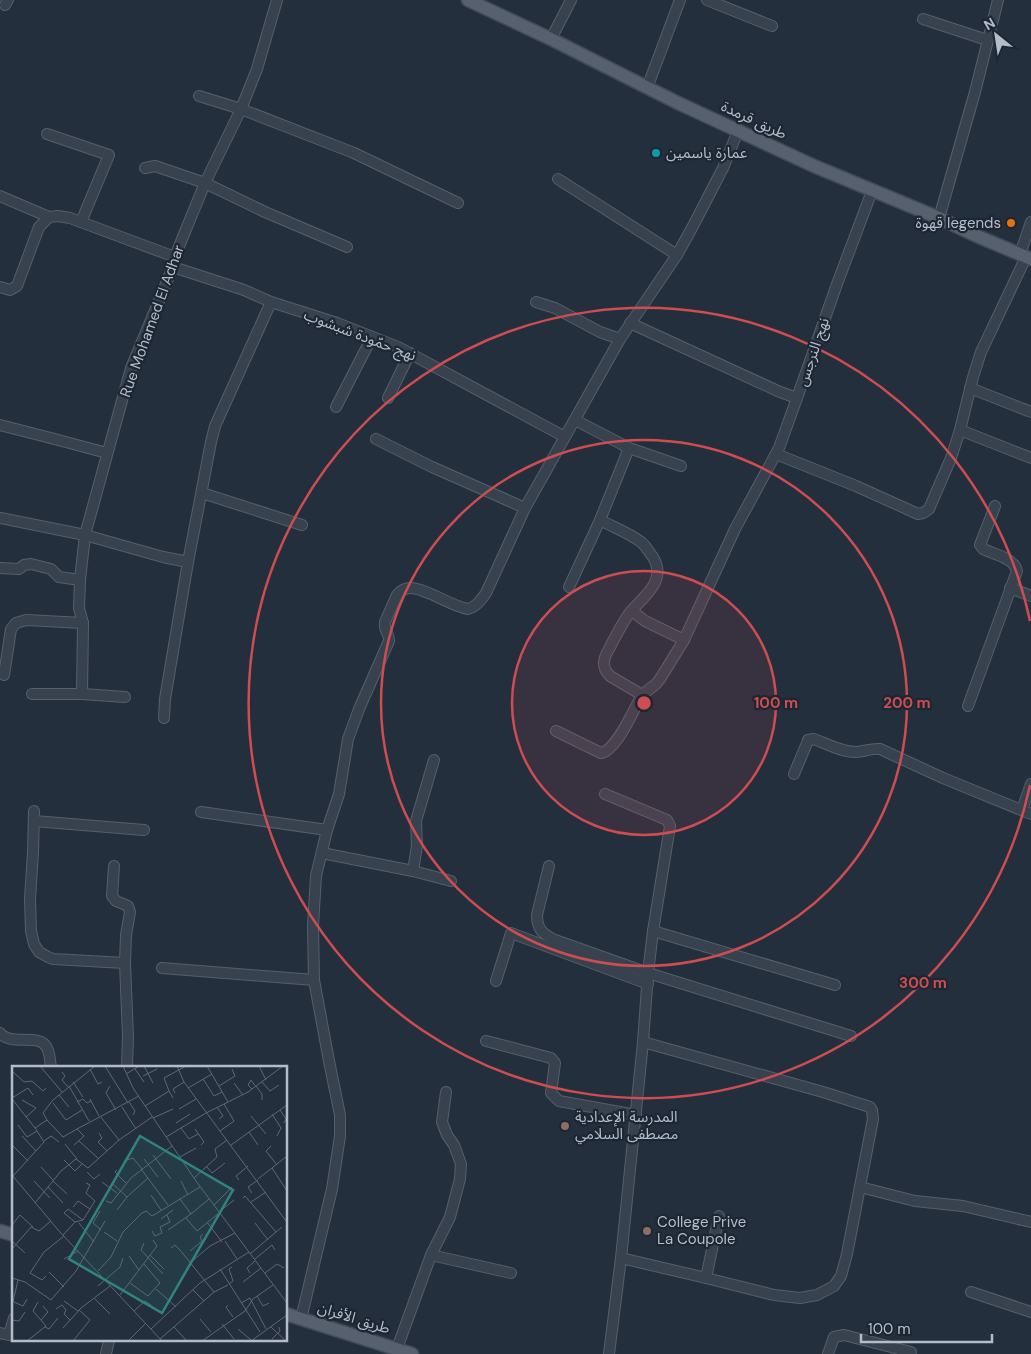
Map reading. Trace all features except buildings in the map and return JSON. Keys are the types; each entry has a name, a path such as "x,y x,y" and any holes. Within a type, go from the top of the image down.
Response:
{"main road":[{"name":"طريق قرمدة","path":"468,0 551,39 647,88 814,166 1026,256"},
{"name":"طريق الأفران","path":"288,1315 396,1351 412,1354"}],"street":[{"name":"Rue Mohamed El Adhar","path":"82,694 83,623 79,608 80,580 85,534 107,453 131,368 205,183 241,109 257,69 277,0"},
{"path":"551,39 571,0"},
{"path":"647,88 680,0"},
{"path":"707,0 772,26"},
{"path":"939,218 975,92 998,0"},
{"path":"923,19 987,40"},
{"path":"199,96 241,109 354,153 458,203"},
{"path":"301,1319 332,1189 340,1130 340,1115 314,980 313,926 316,876 327,830 339,794 348,739 389,641 384,626 397,595 405,589 414,589 464,608 472,608 482,599 526,508 620,339 677,256 720,175 738,131"},
{"path":"47,134 109,155 82,222"},
{"path":"144,168 155,166 205,183 265,212 347,247"},
{"path":"558,179 677,256"},
{"name":"نهج النرجس","path":"630,323 797,398 872,191"},
{"name":"نهج حمّودة شبشوب","path":"0,196 49,217 58,216 82,222 271,302 337,323 410,353 565,437"},
{"path":"0,287 10,290 17,286 39,227 49,217"},
{"path":"776,454 856,486 918,514 929,509 951,458 981,352 1026,256 1031,222"},
{"path":"164,718 188,562 215,426 271,302"},
{"path":"536,302 555,308 600,332 620,339"},
{"path":"336,407 372,337"},
{"path":"388,398 410,353"},
{"path":"970,388 1031,412"},
{"path":"556,731 601,753 606,752 613,746 642,695 660,679 684,640 735,530 784,438 797,398"},
{"path":"574,420 630,448 681,466"},
{"path":"0,425 107,453"},
{"path":"960,430 1031,458"},
{"path":"376,439 432,467 526,508"},
{"path":"569,587 630,448"},
{"path":"202,493 302,526"},
{"path":"968,706 1017,571 1014,564 1010,561 983,549 980,545 995,506"},
{"path":"0,518 85,534 163,557 188,562"},
{"path":"600,520 642,544 654,559 658,568 656,580 652,588 617,632 603,664 610,676 642,695"},
{"path":"0,568 19,569 24,565 31,564 52,569 59,577 80,580"},
{"path":"1010,588 1031,596"},
{"path":"632,611 645,620 684,640"},
{"path":"4,676 12,628 16,623 26,620 83,623"},
{"path":"32,694 82,694 124,697"},
{"path":"794,774 807,743 814,739 850,752 859,752 873,748 880,749 943,778 1026,812 1031,784"},
{"path":"413,871 417,846 416,821 434,760"},
{"path":"605,794 668,820 670,826 653,931 644,1042 609,1354"},
{"path":"201,812 327,830"},
{"path":"125,963 53,959 40,952 34,944 31,931 30,899 34,816 144,830"},
{"path":"322,853 413,871 451,881"},
{"path":"114,866 111,893 116,901 127,905 130,910 126,935 125,963 128,1037 127,1066"},
{"path":"549,866 537,915 537,923 540,930 555,940 648,978"},
{"path":"653,931 835,985"},
{"path":"496,981 511,933 648,978 851,1036"},
{"path":"162,968 314,980"},
{"path":"0,1033 6,1038 43,1042 48,1048 50,1066"},
{"path":"486,1041 551,1058 555,1063 551,1093 559,1101 636,1115"},
{"path":"621,1258 774,1295 800,1298 817,1295 834,1286 841,1276 847,1254 873,1119 870,1107 813,1089 644,1042"},
{"path":"396,1351 431,1255 450,1217 460,1179 461,1164 454,1144 447,1135 442,1122 446,1092"},
{"path":"860,1187 916,1201 963,1206 1031,1222"},
{"path":"706,1278 719,1216"},
{"path":"431,1255 511,1273"},
{"path":"971,1292 1031,1312"},
{"path":"0,1333 9,1335 12,1325"},
{"path":"828,1354 834,1337 844,1335 911,1352"}],"place":[{"name":"عمارة ياسمين","path":"656,153"},
{"name":"قهوة legends","path":"1011,223"},
{"name":"المدرسة الإعدادية مصطفى السلامي","path":"565,1126"},
{"name":"College Prive La Coupole","path":"647,1231"}]}
